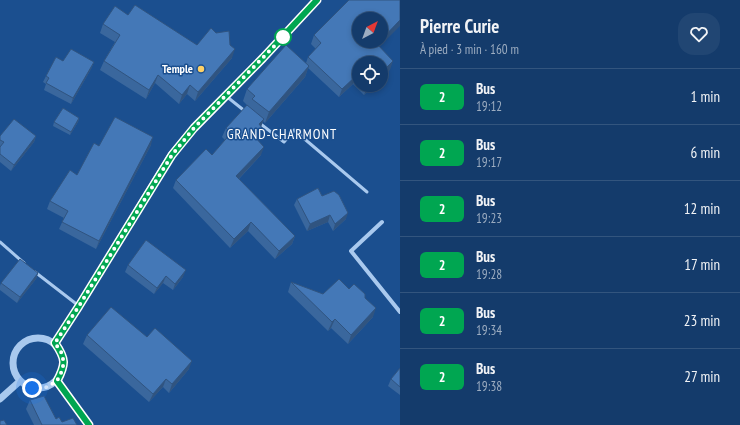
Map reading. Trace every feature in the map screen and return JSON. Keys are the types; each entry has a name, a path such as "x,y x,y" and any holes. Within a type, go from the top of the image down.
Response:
{"street":[{"path":"55,343 172,155 194,128 317,0"},
{"path":"382,222 351,251 400,312"},
{"path":"41,337 55,343 63,355 63,369 57,381 45,388 32,388 20,381 13,367 15,352 26,340 41,337"},
{"path":"0,399 20,381"},
{"path":"57,381 89,425"}],"lane":[{"path":"226,96 249,114"},
{"path":"255,119 284,142 294,130 367,192"},
{"path":"0,242 79,306"}],"building":[{"path":"349,0 400,0 400,20 388,33 388,12 352,12 352,48 381,48 393,61 388,66 388,56 352,56 352,80 342,89 308,57 321,43 314,35"},
{"path":"135,5 197,45 211,28 216,33 229,31 230,45 235,49 198,92 190,85 182,95 158,75 149,90 104,61 120,35 103,24 115,6 128,15"},
{"path":"286,45 309,66 269,112 252,99 255,96 247,89"},
{"path":"71,49 94,62 73,98 46,83 49,78 46,76 56,57 63,61"},
{"path":"247,105 264,119 259,124 262,128 254,136 264,147 236,176 295,236 279,251 251,222 234,239 176,180 206,149 212,155 231,133 226,128"},
{"path":"63,108 79,118 71,132 54,122"},
{"path":"115,117 153,137 99,241 62,222 68,211 50,201 70,170 77,175 94,143 99,146"},
{"path":"14,119 36,136 14,165 0,154 0,147 4,142 0,140 0,136"},
{"path":"318,188 322,196 334,191 339,195 348,213 335,224 330,215 310,224 297,199"},
{"path":"146,240 186,270 175,284 166,276 157,288 128,265"},
{"path":"20,259 38,273 20,297 1,283"},
{"path":"339,279 349,289 354,284 365,294 365,298 376,308 351,335 335,319 332,322 291,282 323,294"},
{"path":"111,307 147,337 155,328 192,361 172,384 166,379 153,394 87,335"},
{"path":"400,368 400,387 391,379"},
{"path":"44,396 56,419 59,417 62,422 73,418 77,425 42,425 30,400"},
{"path":"4,420 7,425 0,425 0,421"}],"bus line":[{"name":"2","path":"89,425 57,381 63,369 63,355 55,343 172,155 194,128 263,58 317,0"}],"place":[{"name":"Temple","path":"201,69"}],"district":[{"name":"GRAND-CHARMONT","path":"282,134"}],"route":[{"path":"32,388 45,388 57,381 63,369 63,355 55,343 172,155 194,128 286,34 283,37"}]}
